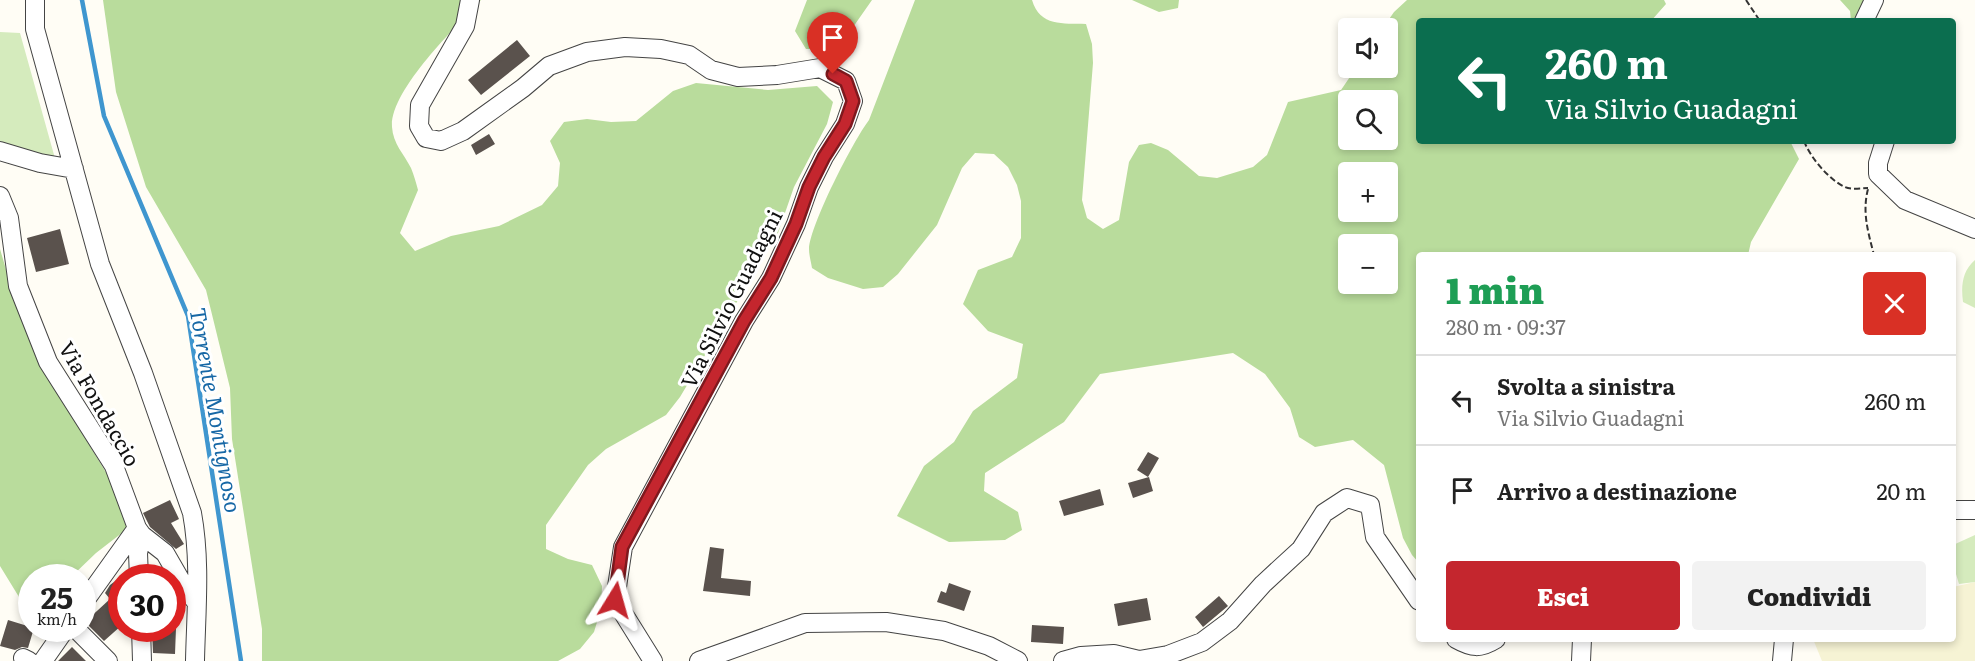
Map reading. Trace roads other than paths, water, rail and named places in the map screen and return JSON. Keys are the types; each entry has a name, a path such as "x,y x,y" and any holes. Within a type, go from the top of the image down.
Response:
{"street":[{"path":"35,0 35,29 100,264 143,373 192,513 196,536 195,661"},
{"name":"Via Silvio Guadagni","path":"470,0 465,26 420,105 419,126 426,138 441,141 463,131 523,88 549,66 587,52 625,47 661,49 689,55 711,70 738,77 777,75 820,68 846,81 853,101 845,124 824,157 809,187 796,224 771,278 744,321 622,547 615,600 652,661"},
{"path":"1865,18 1874,0"},
{"path":"1884,144 1873,181 1905,200 1975,229"},
{"path":"0,151 40,164 74,169"},
{"name":"Via Fondaccio","path":"0,196 9,218 18,286 48,362 114,466 140,531 165,554 196,602"},
{"path":"1063,661 1081,656 1114,654 1139,660 1168,655 1202,642 1230,621 1263,584 1301,549 1324,513 1347,498 1370,505 1375,537 1416,597"},
{"path":"1956,510 1975,510"},
{"path":"139,564 140,531"},
{"path":"96,587 140,531"},
{"path":"699,661 805,623 886,622 944,631 989,646 1017,661"},
{"path":"43,661 56,642"},
{"path":"89,642 108,661"},
{"path":"141,642 142,661"},
{"path":"1462,642 1470,646 1487,645 1492,642"},
{"path":"1581,661 1582,642"},
{"path":"1782,661 1784,642"}],"waterway":[{"name":"Torrente Montignoso","path":"82,0 104,116 188,316 241,661"}]}
